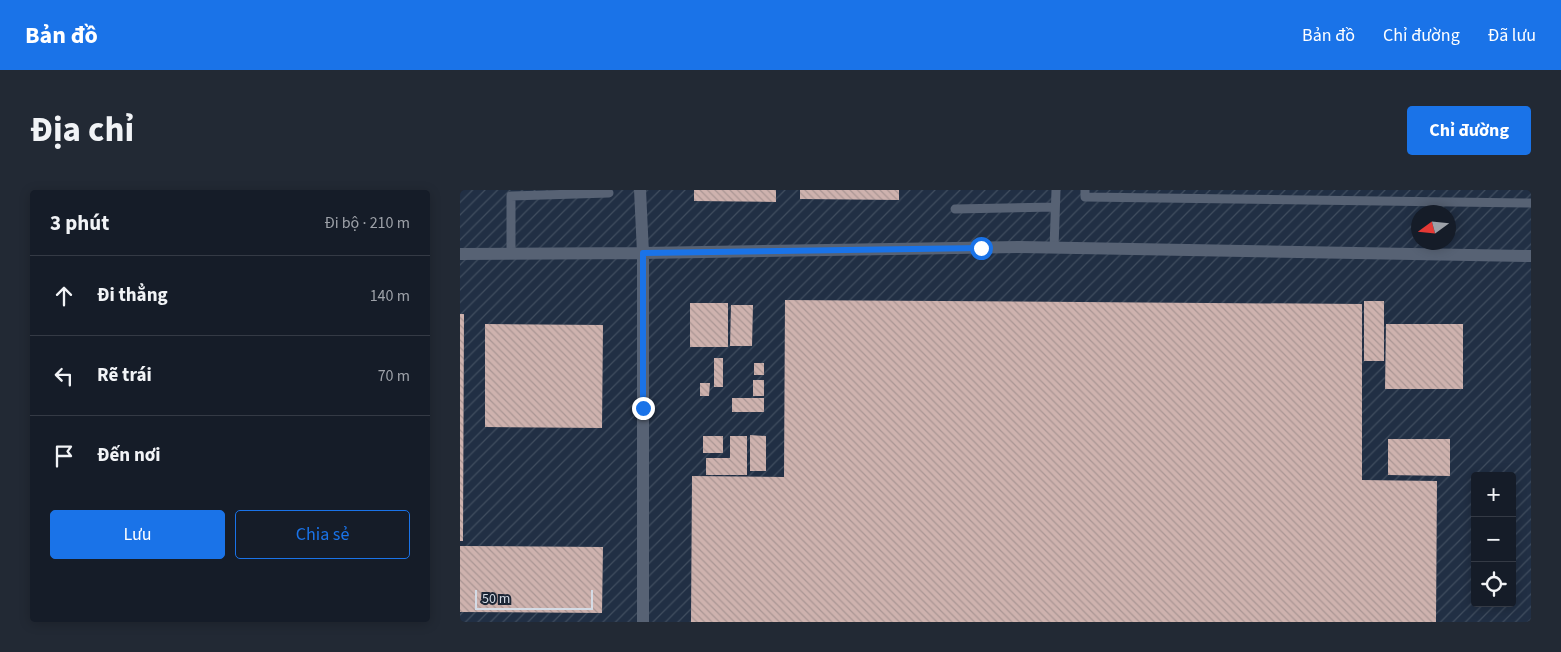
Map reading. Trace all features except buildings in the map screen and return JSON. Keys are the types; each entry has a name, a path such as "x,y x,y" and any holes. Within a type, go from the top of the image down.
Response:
{"street":[{"path":"640,190 643,253 643,622"},
{"path":"460,254 1054,248 1531,256"}],"lane":[{"path":"1054,248 1056,190"},
{"path":"1085,190 1085,198 1531,203"},
{"path":"511,254 511,196 609,193"},
{"path":"956,209 1055,207"}],"shaded area":[{"path":"460,190 1531,190 1531,622 460,622"}],"route":[{"path":"643,408 643,253 981,248"}]}
